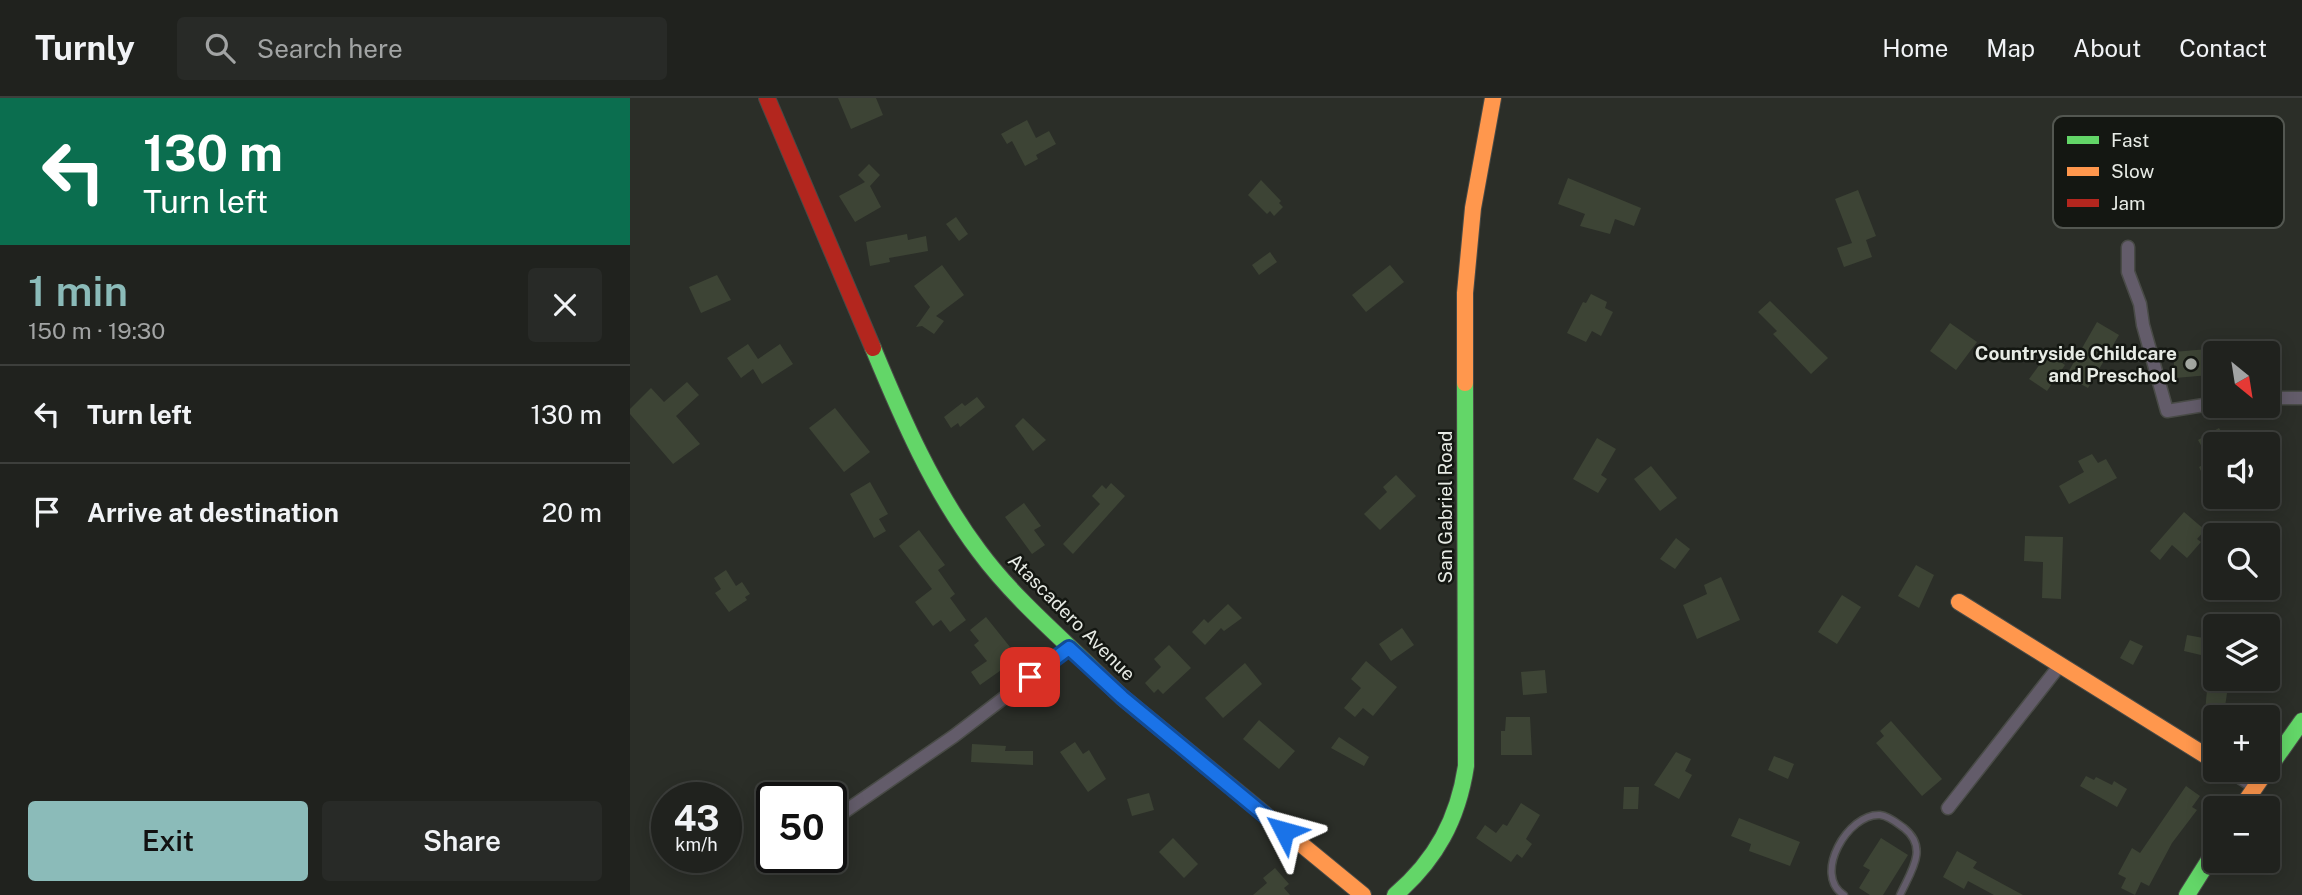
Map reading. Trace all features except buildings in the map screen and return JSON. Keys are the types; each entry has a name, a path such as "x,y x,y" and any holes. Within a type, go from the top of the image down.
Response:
{"street":[{"name":"Atascadero Avenue","path":"767,98 922,460 948,507 979,551 1013,592 1122,697 1363,895"},
{"name":"San Gabriel Road","path":"1395,895 1424,869 1443,842 1456,813 1465,774 1465,293 1473,208 1493,98"},
{"path":"2128,247 2128,272 2140,304 2143,326 2167,411 2203,405"},
{"path":"2280,398 2302,398"},
{"path":"1959,602 2203,754"},
{"path":"847,810 954,736 1069,648"},
{"path":"1948,807 2060,665"},
{"path":"2280,753 2302,721"},
{"path":"2247,782 2255,787"},
{"path":"2249,796 2259,782"},
{"path":"2187,895 2203,870"}],"lane":[{"path":"1844,895 1834,883 1832,872 1839,847 1860,822 1881,815 1902,827 1917,843 1918,855 1900,895"}],"traffic: fast":[{"path":"873,348 920,453 962,528 1006,584 1098,674"},
{"path":"1395,895 1422,868 1443,837 1457,804 1466,766 1465,383"},
{"path":"2280,752 2302,721"},
{"path":"2187,895 2203,870"}],"traffic: slow":[{"path":"1465,383 1465,293 1473,208 1493,98"},
{"path":"1959,602 2203,754"},
{"path":"1098,674 1122,697 1363,895"},
{"path":"2249,796 2259,782"}],"traffic: jam":[{"path":"767,98 873,348"}],"place":[{"name":"Countryside Childcare and Preschool","path":"2191,364"}],"route":[{"path":"1030,677 1069,648 1122,697 1284,831"}]}
